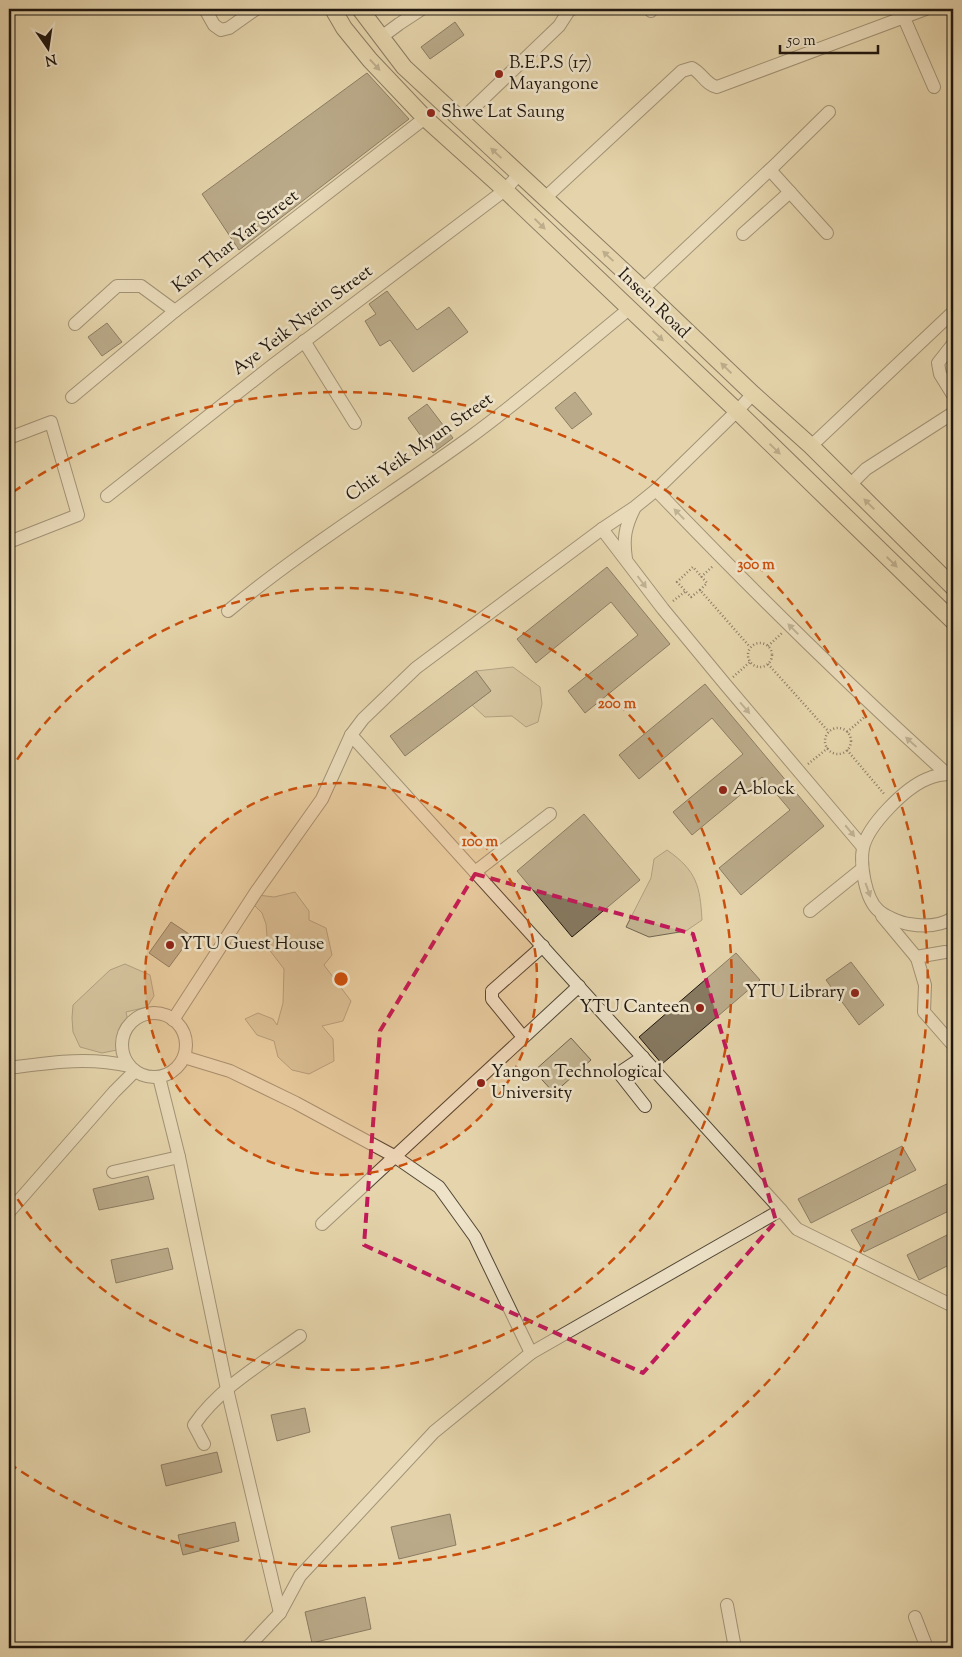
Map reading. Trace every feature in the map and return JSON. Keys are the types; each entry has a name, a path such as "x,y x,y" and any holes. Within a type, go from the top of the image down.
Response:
{"main road":[{"name":"Insein Road","path":"333,9 344,28 370,60 425,118 505,190 737,411 953,621"},
{"name":"Insein Road","path":"361,11 404,67 643,289 752,394 812,446 953,587"},
{"path":"344,28 361,11"}],"street":[{"path":"206,9 214,25 221,30 229,28 256,9"},
{"path":"380,38 422,9"},
{"path":"461,120 559,26 572,9"},
{"path":"545,198 682,72 692,68 711,86 717,87 926,9"},
{"path":"904,18 934,87"},
{"path":"643,289 829,112"},
{"name":"Kan Thar Yar Street","path":"72,397 175,311 425,118"},
{"path":"770,170 828,233"},
{"name":"Aye Yeik Nyein Street","path":"107,496 304,341 505,190 519,174"},
{"path":"743,234 790,192"},
{"path":"75,324 117,286 142,286 175,311"},
{"name":"Chit Yeik Myun Street","path":"228,611 267,579 323,538 470,438 629,309"},
{"path":"812,446 953,312"},
{"path":"304,341 355,423"},
{"path":"953,344 938,363 940,374 953,395"},
{"path":"173,1020 256,892 322,799 351,735 363,719 416,668 656,490 752,394"},
{"path":"850,485 866,469 953,413"},
{"path":"9,438 51,422 78,515 9,542"},
{"path":"656,490 721,558 874,708 950,774"},
{"path":"626,561 624,544 627,523 635,506"},
{"path":"602,529 663,609 724,684 863,847"},
{"path":"351,735 797,1229 953,1306"},
{"path":"950,774 928,778 909,789 892,803 874,827 863,847 862,869 867,892 878,910 916,956 924,985 924,1012 953,1045"},
{"path":"475,872 550,814"},
{"path":"810,911 862,869"},
{"path":"878,910 901,923 923,927 945,923 953,918"},
{"path":"524,1037 492,998 492,991 542,946"},
{"path":"916,956 945,952"},
{"path":"322,1224 579,986"},
{"path":"149,1014 157,1014 173,1020 179,1025 186,1040 184,1057 174,1070 159,1077 142,1076 124,1058 122,1042 128,1026 134,1020 149,1014"},
{"path":"184,1057 238,1075 296,1103 394,1156 439,1187 475,1237 531,1353"},
{"path":"643,1057 619,1073 646,1106"},
{"path":"16,1067 66,1060 109,1061 132,1068"},
{"path":"9,1212 114,1092 132,1068"},
{"path":"159,1077 179,1157 227,1389 280,1613"},
{"path":"113,1172 179,1157"},
{"path":"247,1648 280,1613 300,1576 434,1432 531,1353 781,1210"},
{"path":"204,1444 194,1425 204,1411 227,1389 300,1336"},
{"path":"727,1605 735,1648"},
{"path":"915,1617 927,1648"}],"path":[{"path":"701,577 721,558"},
{"path":"693,568 707,583 700,590 691,597 677,582 693,568"},
{"path":"700,590 750,648"},
{"path":"663,609 686,591"},
{"path":"768,646 790,626"},
{"path":"761,642 768,646 771,649 772,657 768,664 757,666 750,662 748,655 750,648 761,642"},
{"path":"724,684 750,662"},
{"path":"768,664 829,732"},
{"path":"847,732 874,708"},
{"path":"840,728 847,732 851,739 847,750 839,754 831,751 826,740 829,732 840,728"},
{"path":"800,772 828,748"},
{"path":"847,750 892,803"}],"highlighted area":[{"path":"475,874 693,934 776,1221 643,1373 364,1245 380,1031"}],"shaded area":[{"path":"513,667 540,687 542,704 538,722 526,727 512,716 485,717 472,705 491,691 476,671"},
{"path":"667,850 685,865 695,880 700,898 702,920 686,931 649,937 626,927 651,878 654,859"},
{"path":"295,892 309,911 309,920 326,928 332,955 324,965 351,1001 343,1021 322,1026 333,1039 334,1061 309,1074 292,1070 278,1057 274,1041 257,1035 245,1019 258,1013 273,1019 277,1025 283,1003 284,969 268,948 266,924 262,913 252,903 258,895 274,897"},
{"path":"125,964 150,975 154,996 147,1007 126,1012 131,1034 122,1049 102,1053 80,1047 73,1032 73,1005 110,970"},
{"path":"571,1038 591,1060 554,1093 534,1071"}],"building":[{"path":"455,22 464,35 430,59 421,47"},
{"path":"367,73 409,119 239,250 202,194"},
{"path":"387,291 417,330 449,307 468,332 413,372 390,340 380,346 365,321 376,314 369,304"},
{"path":"107,323 122,342 102,356 88,337"},
{"path":"575,392 592,414 572,429 555,408"},
{"path":"427,404 453,438 433,453 408,418"},
{"path":"607,567 670,644 585,713 568,691 638,635 611,602 536,663 517,639"},
{"path":"476,671 491,691 405,756 390,736"},
{"name":"A-block","path":"705,684 824,826 741,895 719,868 790,810 762,777 692,835 673,812 743,754 712,718 639,779 619,755"},
{"path":"584,814 640,880 572,937 517,871"},
{"name":"YTU Guest House","path":"171,922 192,936 169,967 149,953"},
{"name":"YTU Canteen","path":"736,953 760,980 662,1064 639,1037"},
{"name":"YTU Library","path":"851,962 884,1005 859,1025 826,980"},
{"path":"902,1146 916,1170 811,1223 798,1199"},
{"path":"148,1176 154,1199 99,1210 93,1189"},
{"path":"953,1181 953,1209 864,1252 851,1230"},
{"path":"953,1232 953,1263 919,1280 907,1255"},
{"path":"168,1248 173,1269 116,1283 111,1260"},
{"path":"305,1408 310,1432 277,1441 271,1415"},
{"path":"217,1452 222,1472 166,1486 161,1465"},
{"path":"450,1514 456,1545 399,1559 391,1527"},
{"path":"235,1522 239,1541 183,1555 178,1535"},
{"path":"365,1597 371,1629 312,1643 305,1612"}],"place":[{"name":"B.E.P.S (17) Mayangone","path":"499,74"},
{"name":"Shwe Lat Saung","path":"431,113"},
{"name":"A-block","path":"723,790"},
{"name":"YTU Guest House","path":"170,945"},
{"name":"YTU Library","path":"855,993"},
{"name":"YTU Canteen","path":"700,1008"},
{"name":"Yangon Technological University","path":"481,1083"}]}
